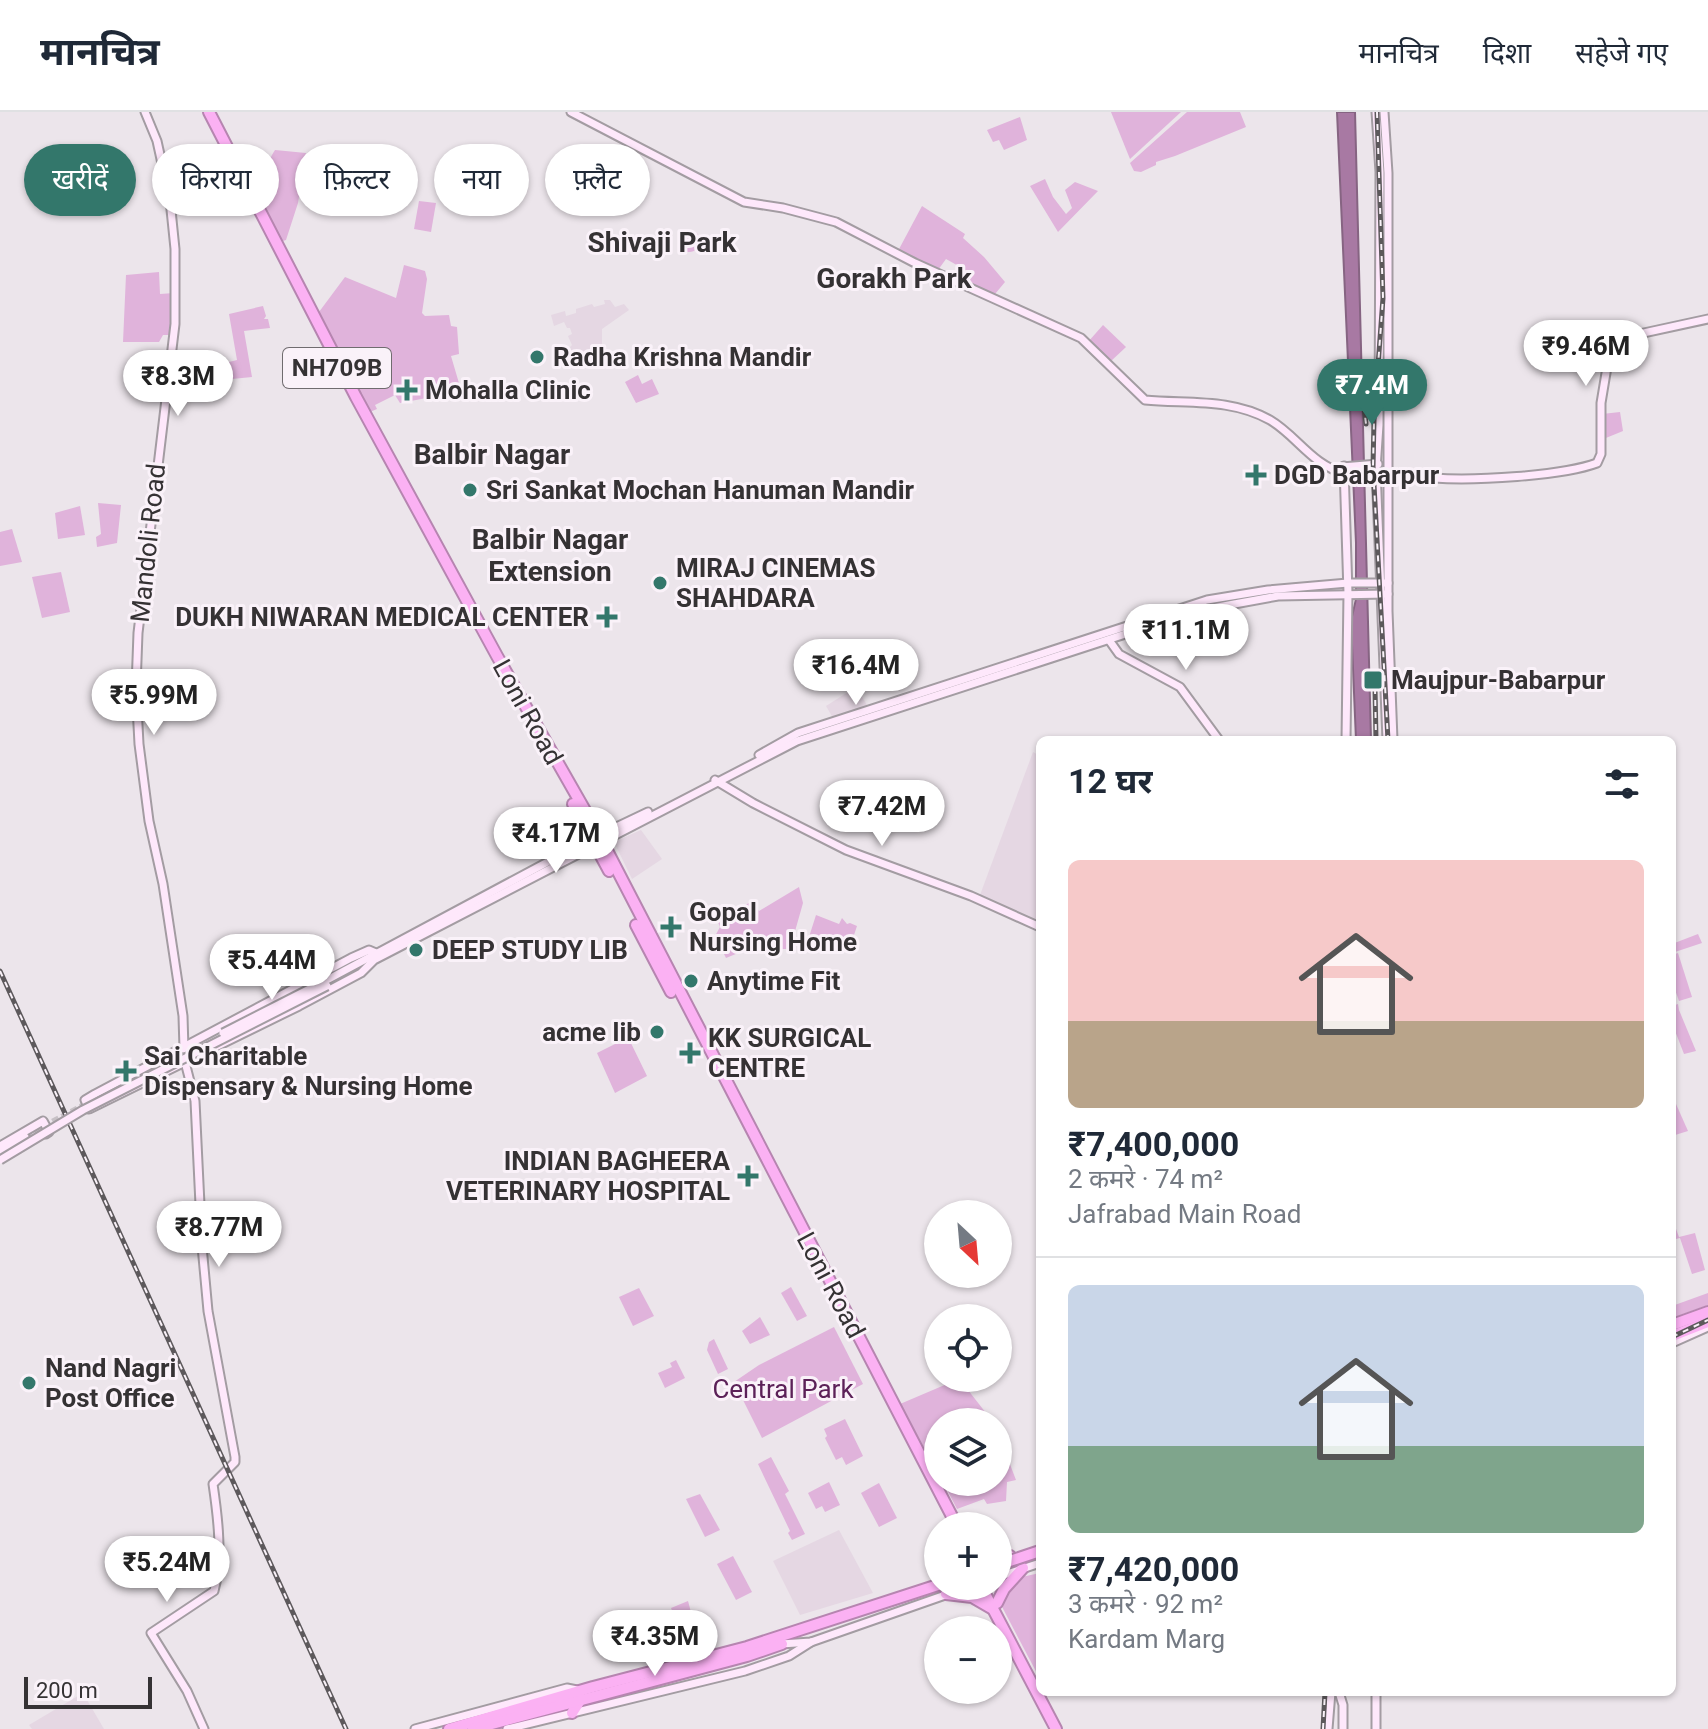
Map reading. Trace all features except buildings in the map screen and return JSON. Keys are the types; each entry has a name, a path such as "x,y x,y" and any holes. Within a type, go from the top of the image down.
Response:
{"highway":[{"name":"Loni Road","path":"207,112 950,1512"},
{"name":"Loni Road","path":"596,841 942,1512"},
{"path":"1679,1325 1708,1311"},
{"path":"1679,1325 1708,1325"},
{"path":"1012,1560 1036,1550"},
{"path":"1012,1564 1036,1561"},
{"path":"995,1606 1011,1578 1023,1568"},
{"path":"473,1729 582,1695 809,1635 924,1593"},
{"path":"980,1600 995,1606"},
{"path":"991,1600 1036,1678"},
{"path":"993,1600 1036,1689"},
{"path":"582,1695 731,1660 782,1642"},
{"path":"572,1713 582,1695"},
{"path":"1040,1696 1056,1729"},
{"path":"1046,1696 1063,1729"},
{"path":"449,1729 565,1700"}],"street":[{"name":"Mandoli Road","path":"145,112 157,141 170,200 175,249 175,324 138,633 136,693 139,744 149,821 163,884 183,1016 185,1063 195,1101 208,1311 235,1452 235,1462 213,1484 218,1534 214,1591 151,1633 187,1691 204,1729"},
{"path":"571,112 744,202 783,208 836,222 915,263 1081,338 1145,400 1218,403 1244,409 1274,422 1322,464 1341,470 1387,468 1434,478 1465,479 1556,471 1597,463 1601,454 1603,382 1611,343 1616,339 1708,319"},
{"path":"1376,112 1380,213 1376,469 1385,583"},
{"path":"1384,112 1388,173 1385,594 1390,736"},
{"path":"1341,470 1348,593 1346,736"},
{"path":"0,1158 83,1110 354,972 375,957 485,899 797,741 1207,600 1268,590 1385,583"},
{"path":"962,684 1196,611 1278,596 1385,594"},
{"path":"1109,640 1119,654 1180,687 1216,736"},
{"path":"717,781 753,803 846,850 971,896 1036,925"},
{"path":"369,950 375,957 361,973 89,1109 85,1099 184,1046 351,958 369,950"},
{"path":"0,1158 81,1107 375,957"},
{"path":"166,1056 160,1065 117,1089 166,1067 174,1069"},
{"path":"0,1146 43,1121 49,1132 0,1158"},
{"path":"0,1158 27,1139"},
{"path":"1676,1341 1708,1325"},
{"path":"1012,1566 1023,1568 1036,1562"},
{"path":"789,1656 782,1642 813,1622 924,1591"},
{"path":"507,1729 736,1673 789,1656 809,1635"},
{"path":"731,1660 736,1673"},
{"path":"415,1729 567,1688 582,1695"},
{"path":"620,1688 624,1700"},
{"path":"1328,1729 1331,1696"},
{"path":"1340,1696 1343,1729"},
{"path":"1376,1696 1376,1729"}],"shaded area":[{"path":"1337,112 1355,112 1371,736 1356,736 1351,621 1356,599"},
{"path":"604,300 610,300 615,307 624,304 629,310 602,329 602,350 591,361 578,367 570,347 570,328 564,322 554,326 551,315 565,311 566,316 592,304 594,307 605,304"},
{"path":"856,687 867,705 833,718 826,706"},
{"path":"1033,752 1036,754 1036,920 980,895"},
{"path":"641,830 662,859 632,879 614,842"},
{"path":"839,1530 873,1593 800,1615 773,1561"},
{"path":"83,1693 104,1729 32,1729 29,1725"}],"green space":[{"path":"1111,112 1181,112 1130,159"},
{"path":"1187,112 1240,112 1246,127 1156,162 1156,165 1141,172 1134,171 1130,163"},
{"path":"1020,117 1027,140 1004,150 999,140 993,142 987,130"},
{"path":"279,150 295,152 295,212 286,240 280,242 267,216 279,216"},
{"path":"1045,179 1053,197 1066,214 1072,208 1065,190 1075,182 1098,191 1058,232 1030,186"},
{"path":"419,201 434,203 431,232 414,229"},
{"name":"Gorakh Park","path":"922,206 965,234 963,238 1005,282 995,294 962,281 959,278 964,269 946,259 938,270 898,251"},
{"name":"Shivaji Park","path":"689,230 697,233 700,241 697,249 689,252 681,249 678,241 681,233"},
{"path":"404,265 425,271 427,279 422,313 425,316 449,315 451,326 457,327 459,354 451,356 461,390 447,393 443,383 430,388 432,397 400,403 395,395 375,405 377,409 370,412 319,312 345,277 396,298"},
{"path":"159,272 160,294 174,293 170,335 163,335 159,342 123,342 126,275"},
{"path":"263,306 264,319 268,319 270,328 244,331 252,377 232,379 229,362 237,360 229,314"},
{"path":"1103,325 1126,347 1110,362 1088,342"},
{"path":"638,375 642,384 652,379 659,394 636,403 625,382"},
{"path":"1620,412 1623,431 1601,440 1602,414"},
{"path":"98,503 121,505 117,543 97,547 96,537 101,534"},
{"path":"80,506 85,535 58,539 55,513"},
{"path":"12,529 22,562 0,566 0,532"},
{"path":"61,572 70,612 42,618 32,577"},
{"path":"799,887 803,903 790,949 748,949 726,958 715,936 720,927 718,922 752,901 759,911"},
{"path":"816,915 839,924 842,918 847,924 857,926 852,941 855,945 853,950 809,937"},
{"path":"1698,934 1702,943 1676,952 1676,942"},
{"path":"1676,954 1692,997 1679,1001 1676,992"},
{"path":"1676,1005 1696,1051 1684,1054 1676,1033"},
{"path":"628,1037 647,1076 615,1093 597,1053"},
{"path":"1676,1104 1688,1131 1676,1135"},
{"path":"1676,1229 1679,1237 1695,1233 1705,1270 1692,1274 1680,1238 1676,1239"},
{"path":"791,1287 807,1316 797,1321 781,1293"},
{"path":"639,1288 654,1316 633,1326 619,1297"},
{"path":"1708,1293 1708,1305 1676,1317 1676,1305"},
{"path":"760,1317 770,1335 750,1344 742,1331"},
{"name":"Central Park","path":"834,1327 863,1384 762,1438 734,1382 759,1365"},
{"path":"714,1339 728,1369 718,1374 707,1350 709,1342"},
{"path":"676,1360 685,1378 665,1388 658,1373 672,1367 670,1363"},
{"path":"928,1392 970,1392 982,1408 924,1408 924,1448 900,1404"},
{"path":"845,1419 863,1456 846,1465 842,1457 836,1460 824,1429"},
{"path":"771,1457 789,1491 785,1494 805,1534 792,1540 758,1464"},
{"path":"829,1482 840,1505 825,1512 822,1506 816,1509 808,1493"},
{"path":"879,1483 897,1518 879,1527 861,1493"},
{"path":"700,1494 720,1530 705,1537 686,1499"},
{"path":"950,1496 1006,1496 1006,1501 987,1504 984,1499 957,1509"},
{"path":"733,1556 752,1592 736,1600 717,1564"},
{"path":"1036,1574 1036,1671 1012,1626 1012,1616 1007,1616 1000,1603 1002,1600 1012,1600 1012,1585 1017,1578"},
{"path":"688,1601 696,1631 682,1635 671,1608"}],"tunnel":[{"path":"25,1137 117,1088"}],"railway":[{"path":"1377,112 1383,298 1373,467 1388,736"},
{"path":"1361,382 1366,424"},
{"path":"1375,688 1376,736"},
{"path":"0,971 346,1729"},
{"path":"1676,1335 1708,1320"},
{"path":"1323,1729 1325,1696"}],"place":[{"name":"Radha Krishna Mandir","path":"537,357"},
{"name":"Mohalla Clinic","path":"407,390"},
{"name":"DGD Babarpur","path":"1256,475"},
{"name":"Sri Sankat Mochan Hanuman Mandir","path":"470,490"},
{"name":"MIRAJ CINEMAS SHAHDARA","path":"660,583"},
{"name":"DUKH NIWARAN MEDICAL CENTER","path":"607,617"},
{"name":"Maujpur-Babarpur","path":"1373,680"},
{"name":"Gopal Nursing Home","path":"671,927"},
{"name":"DEEP STUDY LIB","path":"416,950"},
{"name":"Anytime Fit","path":"691,981"},
{"name":"acme lib","path":"657,1032"},
{"name":"KK SURGICAL CENTRE","path":"690,1053"},
{"name":"Sai Charitable Dispensary & Nursing Home","path":"126,1071"},
{"name":"INDIAN BAGHEERA VETERINARY HOSPITAL","path":"748,1176"},
{"name":"Nand Nagri Post Office","path":"29,1383"}],"district":[{"name":"Shivaji Park","path":"662,242"},
{"name":"Gorakh Park","path":"894,278"},
{"name":"Balbir Nagar","path":"492,454"},
{"name":"Balbir Nagar Extension","path":"550,555"}]}
